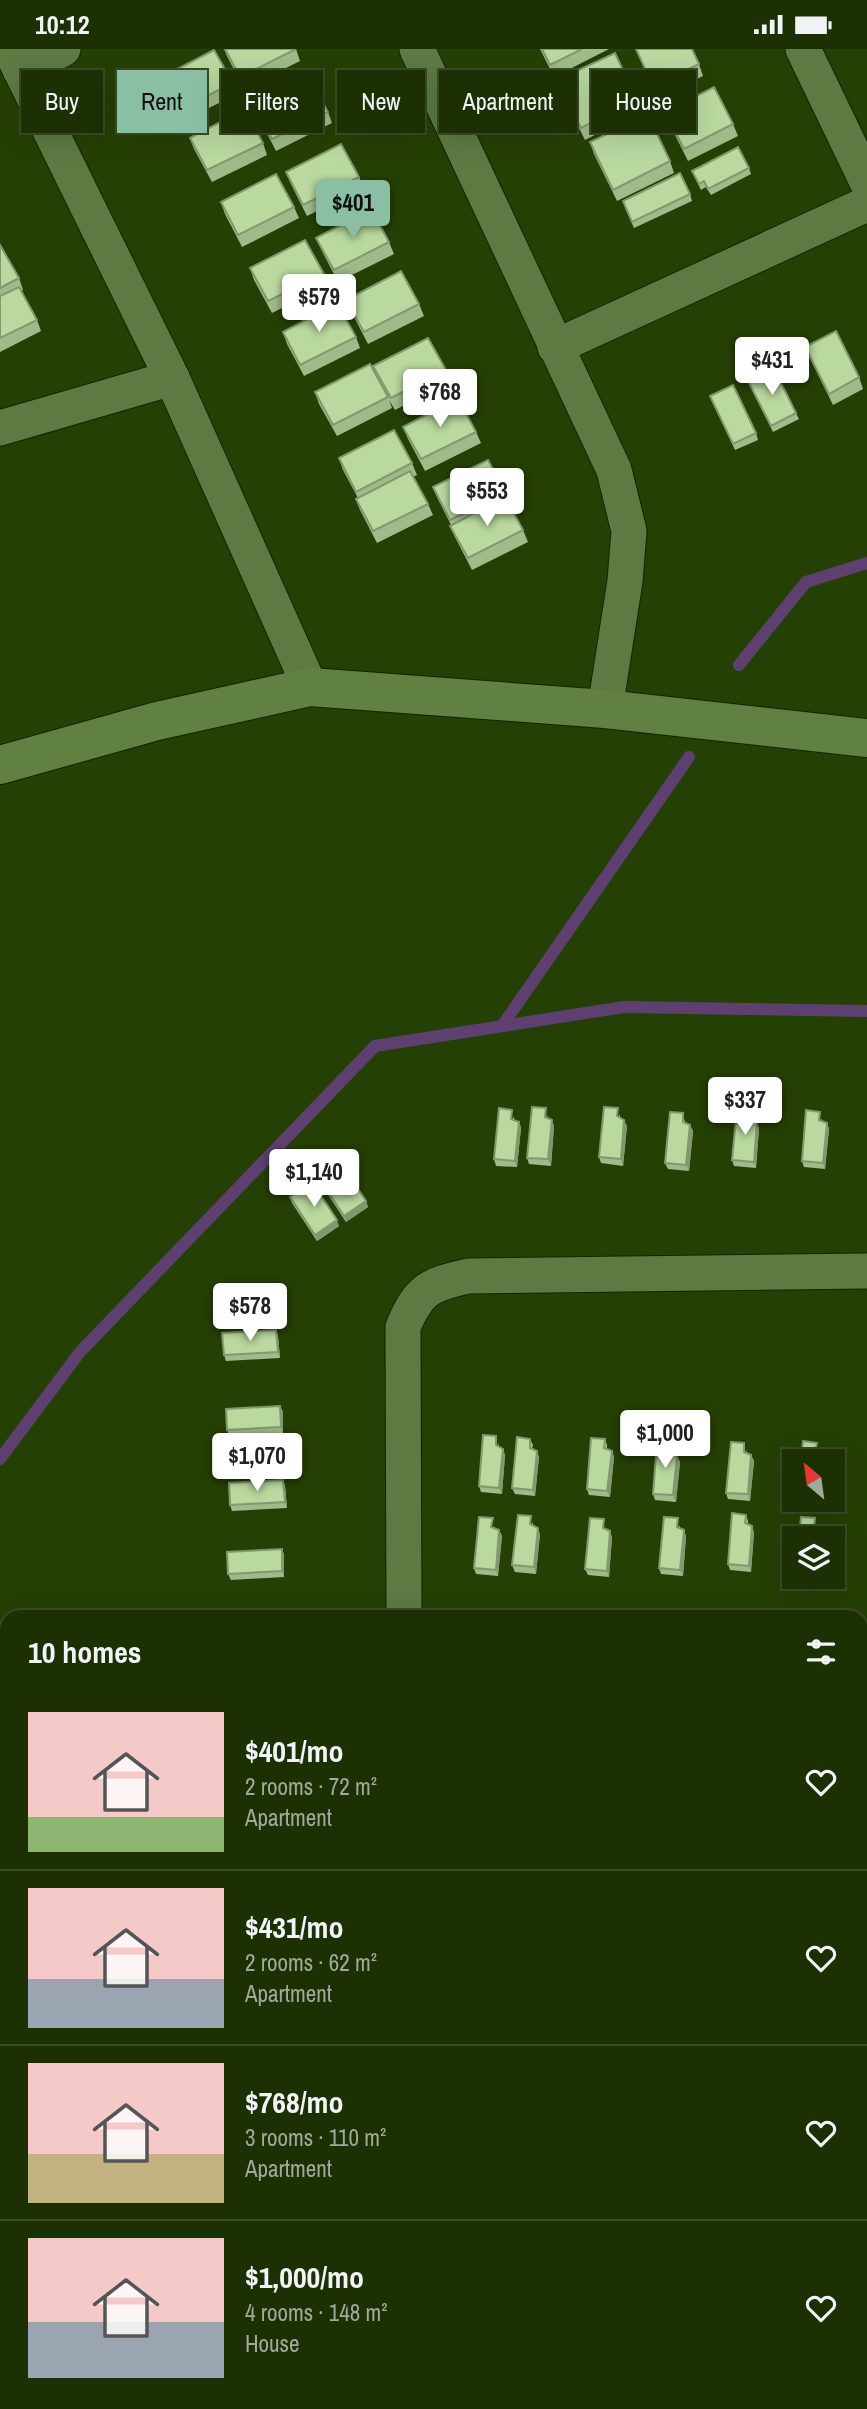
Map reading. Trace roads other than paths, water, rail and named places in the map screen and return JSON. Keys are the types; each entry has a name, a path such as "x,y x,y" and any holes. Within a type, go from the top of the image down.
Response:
{"street":[{"path":"63,49 15,59 172,379 310,687"},
{"path":"417,49 614,470 629,531 625,581 605,709"},
{"path":"803,49 867,182"},
{"path":"555,347 867,204"},
{"path":"0,428 172,379"},
{"path":"0,765 158,720 310,687 605,709 867,738"},
{"path":"404,1610 404,1327 414,1301 438,1283 468,1276 867,1271"}],"waterway":[{"path":"739,665 806,582 867,563"},
{"path":"502,1026 689,757"},
{"path":"0,1459 80,1352 375,1046 624,1007 867,1011"}]}
